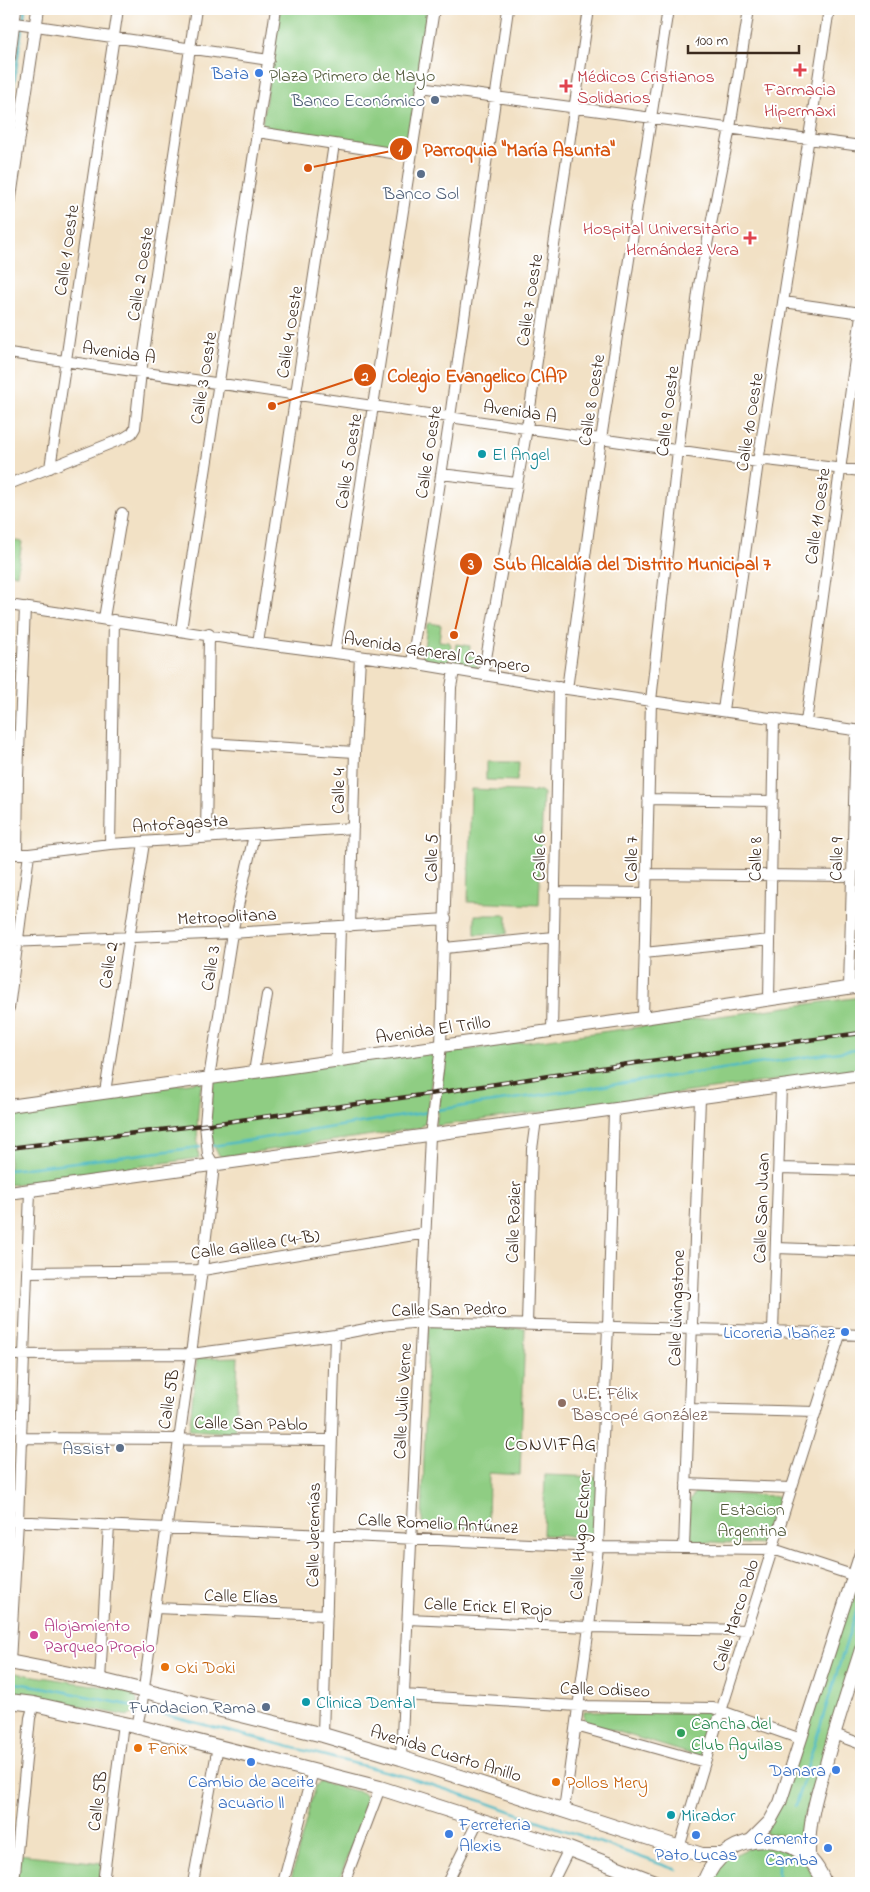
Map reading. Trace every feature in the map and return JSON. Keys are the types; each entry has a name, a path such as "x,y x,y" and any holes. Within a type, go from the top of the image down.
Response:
{"highway":[{"name":"Avenida Cuarto Anillo","path":"9,1662 100,1680 141,1708 218,1746 380,1788 569,1849 656,1883"},
{"name":"Avenida Cuarto Anillo","path":"9,1701 34,1704 123,1723 141,1708 323,1735 401,1758 702,1855 723,1855"},
{"path":"704,1883 711,1868 735,1846 750,1841 769,1840 793,1847 809,1858 824,1883"}],"main road":[{"path":"9,57 15,9"},
{"path":"9,204 38,9"},
{"name":"Avenida El Trillo","path":"9,1106 855,987"},
{"path":"9,1194 861,1075"},
{"path":"750,1841 770,1821 780,1802 858,1577 861,1553"},
{"path":"809,1858 810,1819 861,1649"}],"street":[{"name":"Calle 1 Oeste","path":"50,468 118,9"},
{"name":"Calle 2 Oeste","path":"9,484 132,433 135,428 141,372 196,9"},
{"path":"276,9 258,132 411,156 434,9"},
{"name":"Calle 6 Oeste","path":"412,663 442,474 508,9"},
{"name":"Calle 7 Oeste","path":"482,674 527,428 589,9"},
{"name":"Calle 8 Oeste","path":"564,688 668,9"},
{"name":"Calle 9 Oeste","path":"651,701 678,450 700,285 730,128 750,9"},
{"name":"Calle 10 Oeste","path":"723,710 758,462 829,9"},
{"path":"14,23 190,47 268,60"},
{"path":"421,87 861,146"},
{"name":"Calle 3 Oeste","path":"181,630 258,132"},
{"name":"Calle 4 Oeste","path":"258,643 334,144"},
{"name":"Calle 5 Oeste","path":"335,653 411,156"},
{"path":"784,302 861,314"},
{"name":"Calle 11 Oeste","path":"806,722 861,314"},
{"name":"Avenida A","path":"9,353 758,462 768,460 861,471"},
{"path":"442,474 517,484"},
{"path":"110,844 112,642 109,619 122,513"},
{"name":"Avenida General Campero","path":"9,605 209,634 258,643 412,663 564,688 859,731"},
{"path":"13,854 13,776 25,607"},
{"path":"206,837 209,634"},
{"name":"Calle 4","path":"336,1061 354,828 355,752 360,657"},
{"name":"Calle 5","path":"441,1046 451,686 454,671"},
{"name":"Calle 6","path":"552,1031 554,892 564,688"},
{"name":"Calle 7","path":"643,1018 651,701"},
{"name":"Calle 8","path":"769,999 774,718"},
{"name":"Calle 9","path":"855,987 856,911 852,876 857,829 859,731"},
{"path":"207,742 355,752"},
{"path":"648,798 773,801"},
{"name":"Antofagasta","path":"13,854 30,854 110,844 354,828"},
{"name":"Calle 3","path":"209,1078 232,933 254,835"},
{"name":"Calle 2","path":"105,1092 144,842"},
{"path":"9,1008 13,942 30,854"},
{"path":"646,874 852,876"},
{"path":"554,892 646,894"},
{"name":"Metropolitana","path":"13,942 232,933 446,919"},
{"path":"445,948 553,937"},
{"path":"644,953 770,940"},
{"path":"254,1072 267,995"},
{"name":"Calle Julio Verne","path":"401,1758 430,1134 441,1046"},
{"name":"Calle 5B","path":"141,1708 203,1270 214,1165 208,1155 205,1124 209,1078"},
{"name":"Calle San Juan","path":"773,1331 781,1086"},
{"name":"Calle Livingstone","path":"684,1548 700,1098"},
{"name":"Calle Hugo Eckner","path":"564,1810 598,1547 608,1327 614,1110"},
{"name":"Calle Rozier","path":"527,1324 532,1150 536,1120"},
{"path":"778,1168 861,1170"},
{"path":"9,1662 13,1521 21,1438 30,1191"},
{"name":"Calle Galilea (4-B)","path":"28,1272 203,1270 426,1233"},
{"path":"776,1248 861,1251"},
{"name":"Calle San Pedro","path":"9,1355 191,1354 335,1335 381,1326 422,1322 861,1335"},
{"name":"Calle Marco Polo","path":"679,1848 840,1334"},
{"name":"Calle Jeremías","path":"323,1735 335,1335"},
{"path":"689,1409 816,1412"},
{"name":"Calle San Pablo","path":"21,1438 331,1440"},
{"path":"686,1484 791,1488"},
{"name":"Calle Romelio Antúnez","path":"13,1521 598,1547 773,1549 858,1577"},
{"path":"100,1680 108,1525"},
{"name":"Calle Elías","path":"155,1608 327,1615"},
{"name":"Calle Erick El Rojo","path":"408,1619 589,1627 748,1630"},
{"name":"Calle Odiseo","path":"404,1695 578,1706 713,1708 801,1740"},
{"path":"14,1883 29,1728 34,1704"},
{"name":"Calle 5B","path":"103,1883 123,1723"},
{"path":"576,1726 705,1762"},
{"path":"834,1734 861,1744"},
{"path":"193,1883 218,1746"},
{"path":"283,1883 313,1771"},
{"path":"344,1883 380,1788"},
{"path":"447,1883 479,1819"},
{"path":"552,1883 569,1849"}],"green space":[{"name":"Plaza Primero de Mayo","path":"280,9 415,9 427,12 429,17 408,144 401,149 268,131 262,124"},
{"path":"9,540 22,542 17,574 9,573"},
{"path":"430,623 441,625 439,641 449,642 451,645 448,664 425,660 423,656 427,625"},
{"path":"456,644 470,646 469,655 481,657 478,666 474,668 453,665"},
{"path":"486,762 518,762 517,781 486,780"},
{"path":"471,789 543,792 539,905 468,902"},
{"path":"475,915 507,915 507,934 475,934"},
{"path":"861,997 861,1069 436,1126 445,1053"},
{"path":"435,1050 426,1122 420,1128 221,1157 212,1141 210,1121 214,1080"},
{"path":"202,1081 198,1120 199,1158 9,1185 9,1109"},
{"path":"432,1325 525,1328 520,1475 489,1473 488,1529 424,1527 422,1521 428,1330"},
{"path":"238,1357 235,1433 189,1430 197,1358"},
{"path":"545,1475 600,1477 596,1533 591,1537 543,1535"},
{"name":"Estacion Argentina","path":"695,1493 777,1496 783,1503 770,1541 765,1545 694,1541 688,1533 690,1500"},
{"path":"856,1582 861,1583 861,1640 805,1815 801,1843 784,1835 765,1834"},
{"path":"9,1672 131,1691 137,1700 136,1712 127,1716 41,1698 9,1694"},
{"path":"711,1710 716,1714 703,1757 584,1720 584,1711"},
{"path":"321,1782 364,1793 368,1801 338,1883 290,1883 315,1786"},
{"path":"757,1844 793,1851 806,1863 817,1883 711,1883 724,1860"},
{"path":"18,1854 102,1863 99,1883 16,1883"}],"waterway":[{"path":"23,22 25,9"},
{"path":"9,118 22,28"},
{"path":"437,1110 861,1049"},
{"path":"213,1146 429,1112"},
{"path":"9,1170 201,1147"},
{"path":"795,1806 861,1596"},
{"path":"9,1682 138,1707"},
{"path":"143,1709 407,1777 485,1802 677,1870"},
{"path":"778,1865 778,1883"}],"railway":[{"path":"9,1148 211,1124 628,1064 861,1033"}],"place":[{"name":"Farmacia Hipermaxi","path":"800,70"},
{"name":"Bata","path":"259,73"},
{"name":"Médicos Cristianos Solidarios","path":"566,86"},
{"name":"Banco Económico","path":"435,100"},
{"name":"Parroquia \"María Asunta\"","path":"308,168"},
{"name":"Banco Sol","path":"421,174"},
{"name":"Hospital Universitario Hernández Vera","path":"750,238"},
{"name":"Colegio Evangelico CIAP","path":"272,406"},
{"name":"El Angel","path":"482,454"},
{"name":"Sub Alcaldía del Distrito Municipal 7","path":"454,635"},
{"name":"Licoreria Ibañez","path":"845,1332"},
{"name":"U.E. Félix Bascopé González","path":"562,1403"},
{"name":"Assist","path":"120,1448"},
{"name":"Alojamiento Parqueo Propio","path":"34,1635"},
{"name":"Oki Doki","path":"165,1667"},
{"name":"Clinica Dental","path":"306,1702"},
{"name":"Fundacion Rama","path":"266,1707"},
{"name":"Cancha del Club Aguilas","path":"681,1733"},
{"name":"Fenix","path":"138,1748"},
{"name":"Cambio de aceite acuario ||","path":"251,1762"},
{"name":"Danara","path":"836,1770"},
{"name":"Pollos Mery","path":"556,1782"},
{"name":"Mirador","path":"671,1815"},
{"name":"Ferreteria Alexis","path":"449,1834"},
{"name":"Pato Lucas","path":"696,1835"},
{"name":"Cemento Camba","path":"828,1848"}],"district":[{"name":"CONVIFAG","path":"551,1443"}]}
